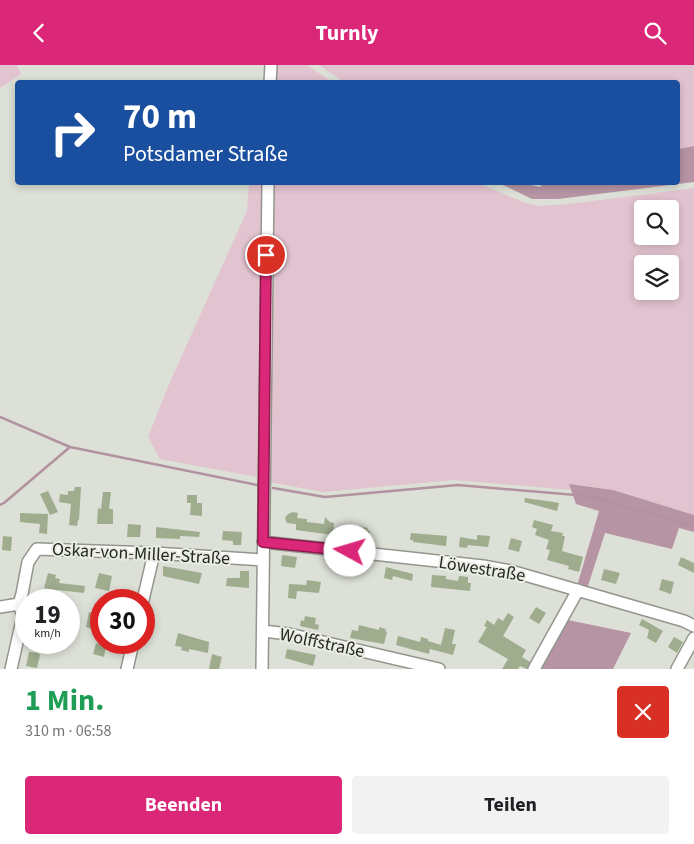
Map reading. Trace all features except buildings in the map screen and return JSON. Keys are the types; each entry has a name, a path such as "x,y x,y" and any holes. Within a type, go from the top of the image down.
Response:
{"street":[{"path":"270,80 271,65"},
{"path":"262,669 268,185"},
{"name":"Löwestraße","path":"263,542 482,566 511,571 684,621 694,626"},
{"name":"Oskar-von-Miller-Straße","path":"23,589 28,562 36,549 154,553 263,560"},
{"path":"146,589 154,553"},
{"path":"534,669 578,590"},
{"path":"0,607 15,605"},
{"name":"Wolffstraße","path":"263,631 289,634 439,669"},
{"path":"676,669 694,638"},
{"path":"11,669 15,651"},
{"path":"129,669 131,654"}],"shaded area":[{"path":"0,65 17,65 21,74 0,88"},
{"path":"277,65 307,65 329,80 276,80"},
{"path":"319,65 694,65 694,146 680,149 680,80 341,80"},
{"path":"694,146 694,182 680,184 680,149"},
{"path":"249,185 262,185 257,477 160,459 148,437 170,382 247,211"},
{"path":"272,185 483,185 525,203 539,206 694,188 694,515 613,490 569,484 571,490 454,480 323,492 269,482"},
{"path":"503,185 531,185 540,187 542,185 670,185 558,199 532,199"},
{"path":"569,484 613,490 694,515 694,532 679,528 672,549 605,533 587,589 577,586 599,511 576,504"},
{"path":"563,619 631,633 613,669 535,669"}],"waterway":[{"path":"0,417 70,447 257,485"},
{"path":"0,505 70,447"},
{"path":"273,488 325,497 458,485 588,496 694,526"}],"route":[{"path":"266,255 263,542 350,551"}]}
